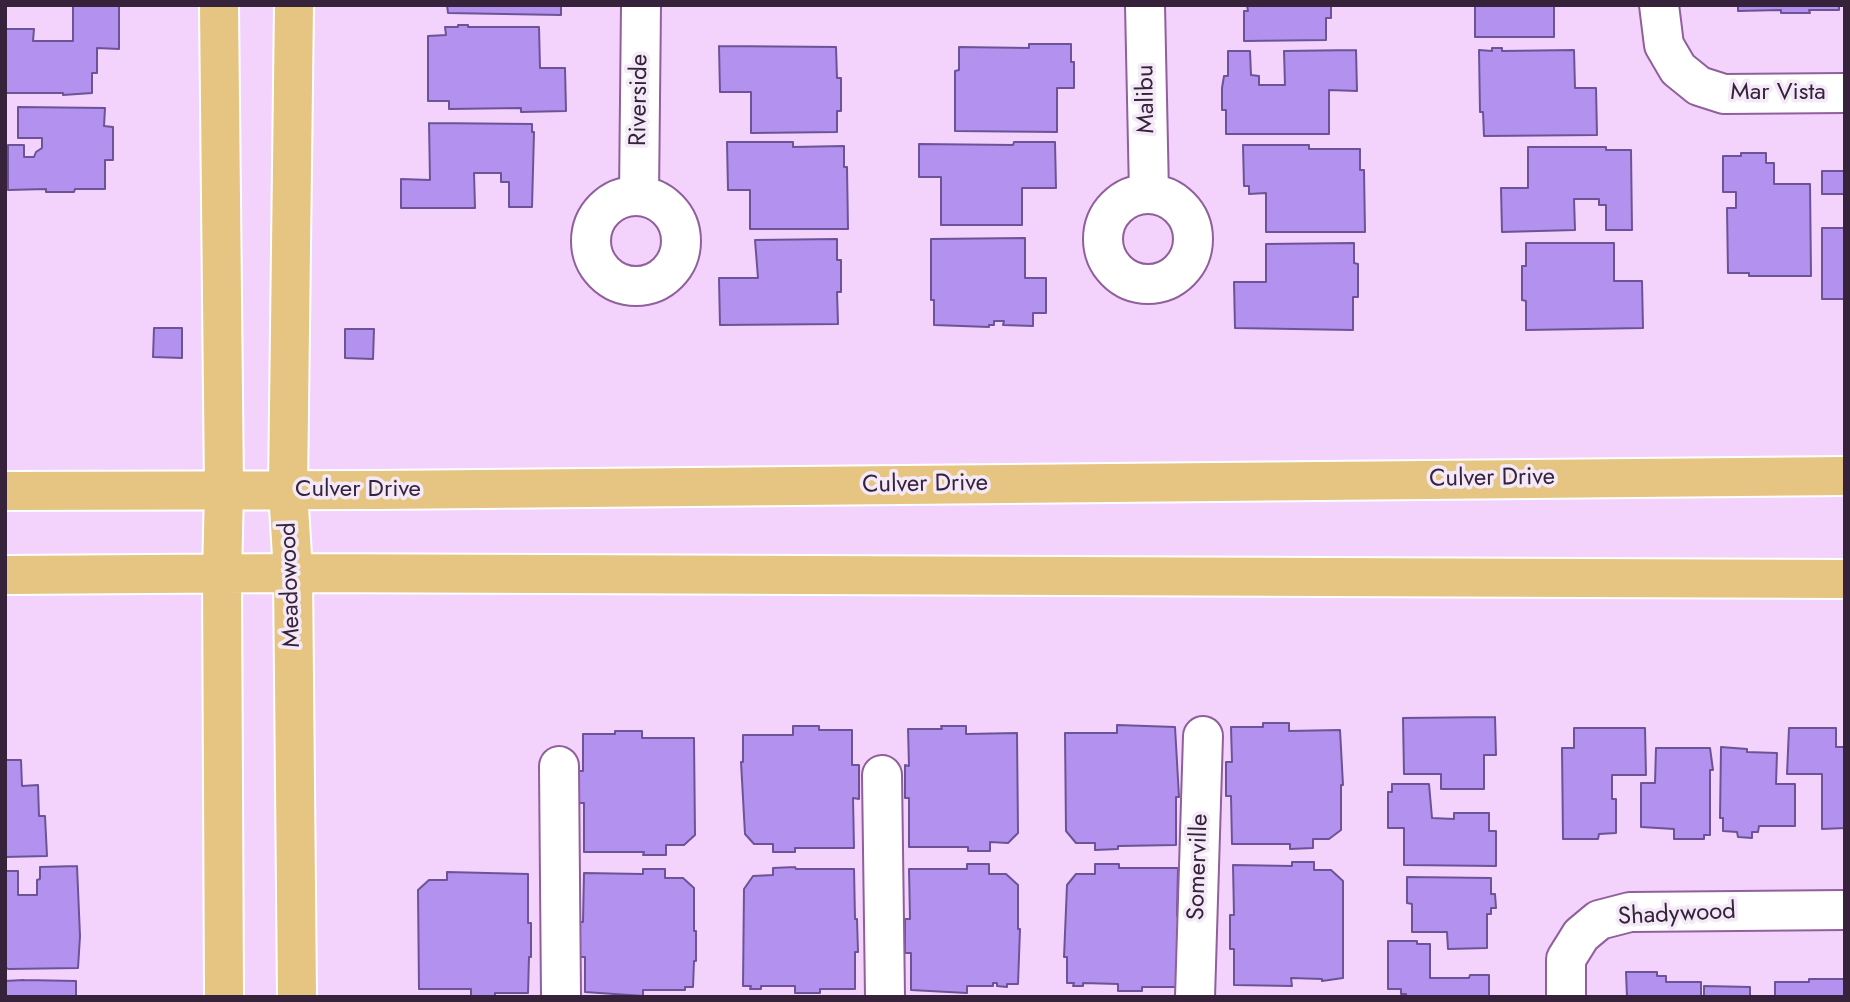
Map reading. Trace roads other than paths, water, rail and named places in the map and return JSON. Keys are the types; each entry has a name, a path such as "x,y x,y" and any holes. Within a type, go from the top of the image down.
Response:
{"main road":[{"path":"219,5 224,491 224,997"},
{"name":"Meadowood","path":"294,5 288,491 293,573 298,997"},
{"name":"Culver Drive","path":"5,491 288,491 1845,476"},
{"path":"5,575 293,573 1845,579"}],"street":[{"name":"Riverside","path":"639,195 641,5"},
{"name":"Malibu","path":"1145,5 1149,193"},
{"name":"Mar Vista","path":"1659,5 1664,45 1678,69 1699,86 1724,94 1845,93"},
{"name":"Somerville","path":"1195,997 1203,736"},
{"path":"559,766 561,997"},
{"path":"882,775 885,997"},
{"name":"Shadywood","path":"1566,997 1566,959 1581,936 1599,920 1630,912 1845,910"}]}
